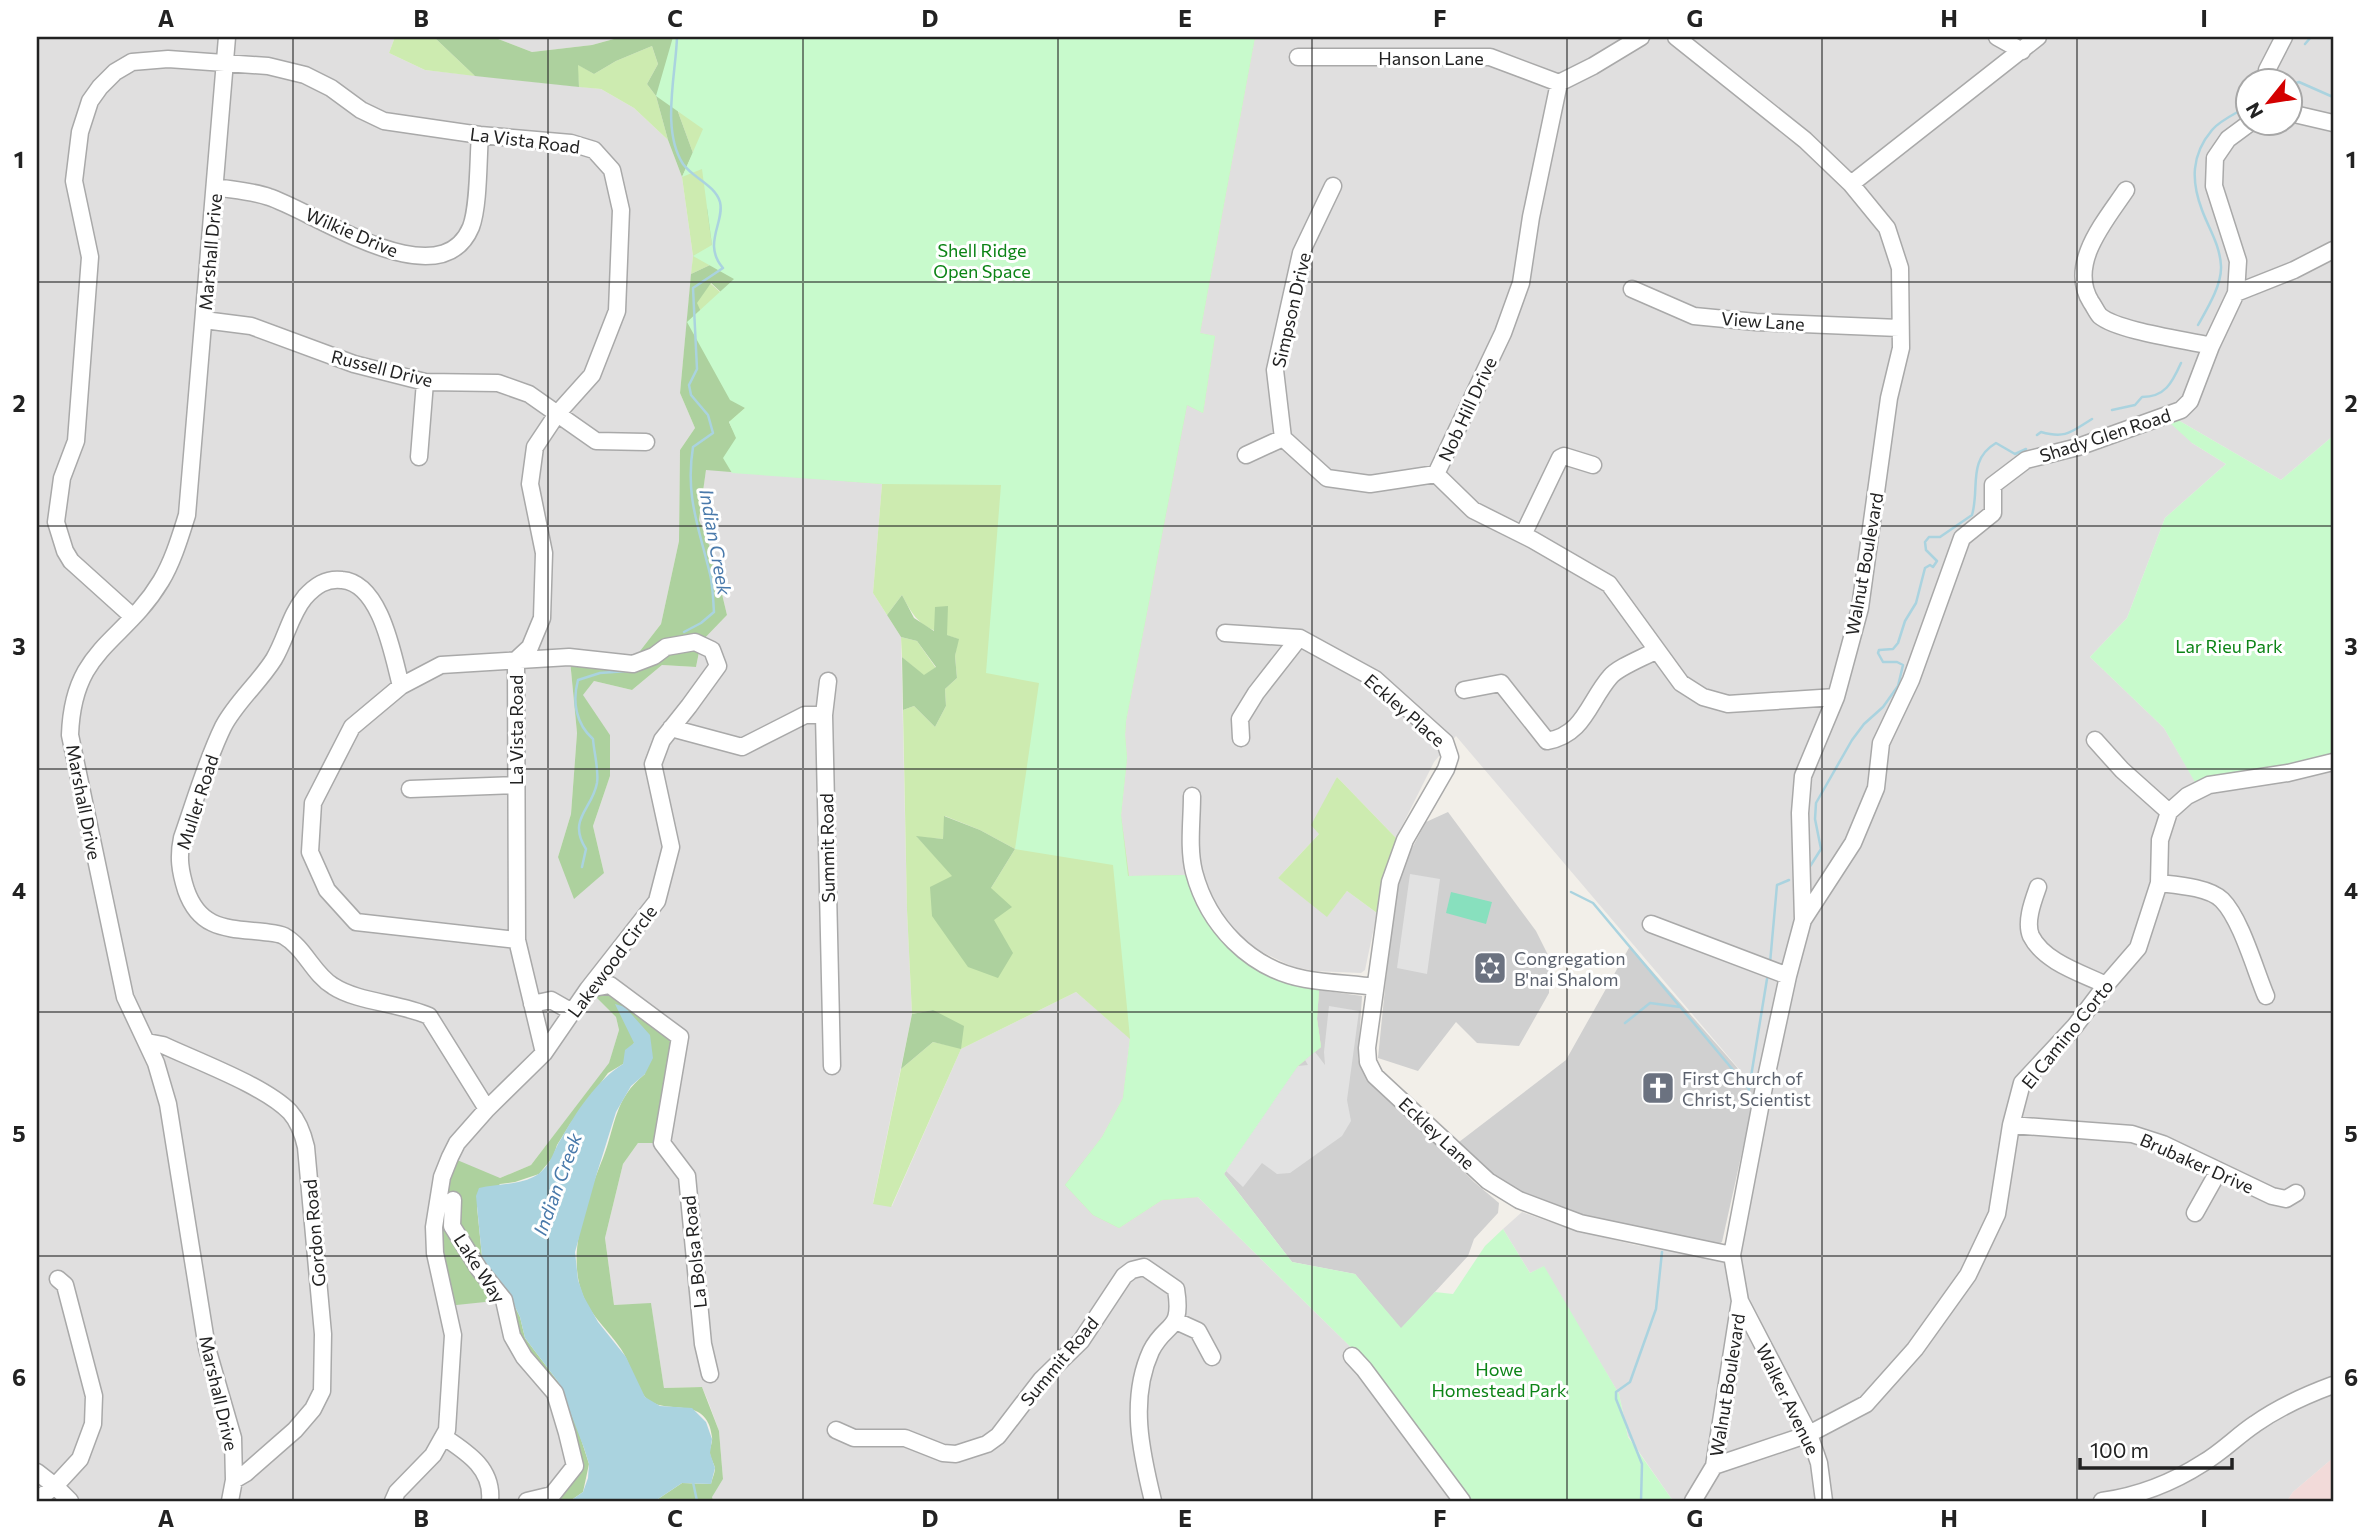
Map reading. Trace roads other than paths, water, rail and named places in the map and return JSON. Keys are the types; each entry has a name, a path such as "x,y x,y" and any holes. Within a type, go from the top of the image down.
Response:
{"street":[{"name":"Marshall Drive","path":"227,37 187,515 181,536 161,581 99,650 82,675 73,703 70,735 121,980 132,1013 162,1079 168,1104 207,1348 233,1438 234,1480 230,1501"},
{"path":"1559,83 1640,37"},
{"name":"Walnut Boulevard","path":"1676,37 1805,140 1851,184 1887,228 1900,268 1901,348 1889,398 1860,608 1836,697 1803,776 1800,813 1803,920 1788,976 1732,1255 1740,1301 1714,1466 1693,1501"},
{"path":"1997,37 2022,51"},
{"path":"1851,184 2038,37"},
{"path":"2269,66 2284,37"},
{"name":"Hanson Lane","path":"1298,57 1490,57 1559,83"},
{"name":"La Vista Road","path":"132,616 71,561 65,551 57,522 62,478 76,441 90,257 74,181 76,151 90,101 100,87 115,72 132,62 146,60 268,66 306,75 331,88 360,110 384,121 480,135 571,143 594,150 612,170 621,210 617,311 592,375 557,414 535,447 530,484 544,553 542,618 530,647 516,660 517,940 544,1054"},
{"name":"Nob Hill Drive","path":"1559,83 1531,217 1521,284 1503,333 1436,474 1472,510 1523,535 1609,584 1681,683 1703,697 1728,704 1836,697"},
{"path":"2304,116 2333,123"},
{"name":"Wilkie Drive","path":"215,187 269,197 342,231 408,255 439,255 461,242 471,226 480,135"},
{"name":"Shady Glen Road","path":"1803,920 1853,843 1876,788 1881,743 1911,680 1962,538 1993,513 1993,485 2026,460 2078,447 2181,410 2190,401 2211,346 2236,293 2238,261 2214,186 2215,158 2234,135"},
{"name":"Simpson Drive","path":"1283,438 1275,370 1301,253 1334,186"},
{"path":"2126,190 2095,235 2083,269 2086,294 2100,316 2124,326 2211,346"},
{"path":"2236,293 2333,250"},
{"name":"View Lane","path":"1632,289 1694,316 1756,322 1899,328"},
{"name":"Russell Drive","path":"204,320 251,326 354,364 425,382 498,383 529,394 596,441 646,442"},
{"path":"419,457 425,382"},
{"path":"1246,455 1283,438 1327,478 1370,484 1436,474"},
{"path":"1523,535 1560,458 1564,456 1593,465"},
{"name":"Muller Road","path":"401,686 384,625 368,595 349,581 327,580 314,588 292,617 273,660 224,726 182,838 179,852 180,872 190,900 203,919 211,924 281,934 293,943 331,985 343,991 429,1016 486,1109"},
{"name":"Eckley Place","path":"1225,633 1299,638 1375,679 1435,731 1449,748 1451,757 1405,840"},
{"path":"1241,738 1240,719 1256,693 1299,638"},
{"name":"Lakewood Circle","path":"444,1437 450,1409 453,1335 435,1253 434,1227 442,1177 457,1143 486,1109 544,1054 572,1012 657,901 671,847 653,764 662,740 718,666 712,650 695,642 666,648 633,664 569,657 441,665 401,686 352,727 313,803 310,852 327,890 356,922 517,940"},
{"path":"1464,690 1501,682 1547,741 1558,740 1573,729 1591,709 1611,676 1657,650"},
{"name":"Summit Road","path":"828,681 824,715 832,1066"},
{"path":"671,729 742,747 806,715 824,715"},
{"path":"2095,740 2122,770 2168,812 2187,796 2209,785 2288,774 2333,762"},
{"path":"410,789 516,785"},
{"path":"1192,796 1194,870 1203,900 1231,940 1263,964 1303,979 1375,987"},
{"name":"El Camino Corto","path":"1714,1466 1809,1434 1866,1404 1915,1349 1968,1275 1997,1214 2011,1125 2022,1083 2075,1026 2138,948 2158,883 2160,840 2168,812"},
{"name":"Eckley Lane","path":"1405,840 1390,882 1367,1048 1368,1062 1375,1076 1488,1181 1520,1200 1580,1223 1732,1255"},
{"path":"2158,883 2191,886 2221,899 2237,923 2266,996"},
{"path":"2038,887 2030,910 2031,935 2046,954 2068,968 2106,985"},
{"path":"1651,924 1788,976"},
{"name":"La Bolsa Road","path":"589,989 610,985 680,1037 662,1143 687,1176 703,1344 710,1374"},
{"path":"532,1003 551,1000 572,1012"},
{"name":"Gordon Road","path":"147,1042 163,1045 277,1101 295,1118 306,1147 322,1321 322,1391 313,1409 295,1430 246,1473 234,1480"},
{"name":"Brubaker Drive","path":"2011,1125 2132,1134 2163,1144 2272,1196 2286,1199 2296,1193"},
{"path":"2195,1213 2218,1172"},
{"name":"Lake Way","path":"453,1200 452,1226 479,1269 504,1300 512,1336 524,1357 555,1393 568,1433 575,1466 552,1495 527,1501"},
{"name":"Summit Road","path":"836,1430 854,1438 905,1438 943,1453 956,1454 987,1444 998,1436 1041,1380 1081,1341 1119,1282 1132,1270 1144,1267 1176,1289 1179,1306 1177,1321"},
{"path":"37,1500 55,1486 80,1459 90,1436 94,1411 93,1396 65,1285 58,1279"},
{"name":"Walker Avenue","path":"1740,1301 1809,1434 1819,1463 1824,1501"},
{"path":"1153,1501 1140,1451 1139,1393 1152,1350 1177,1321 1198,1331 1212,1357"},
{"path":"1352,1356 1462,1501"},
{"path":"2102,1501 2144,1492 2170,1482 2205,1463 2265,1417 2312,1392 2333,1385"},
{"path":"393,1501 397,1492 433,1455 444,1437 468,1453 484,1472 489,1481 490,1501"},
{"path":"37,1472 70,1501"}],"water":[{"path":"615,1004 625,1007 650,1035 653,1058 645,1074 631,1086 616,1112 575,1252 578,1280 598,1322 626,1357 645,1397 660,1406 692,1408 706,1422 712,1439 710,1453 715,1468 711,1484 682,1483 655,1501 570,1501 583,1492 589,1464 559,1383 525,1338 520,1317 512,1301 482,1257 476,1196 479,1188 524,1181 542,1171 588,1097 604,1079 623,1064 625,1050 634,1043"}],"waterway":[{"name":"Indian Creek","path":"677,37 671,102 673,135 683,164 714,191 720,202 714,250 723,268 693,288 697,369 689,385 691,395 708,415 713,433 693,447 692,497 711,579 714,612 684,632"},
{"path":"2305,44 2311,37"},
{"path":"2304,84 2333,97"},
{"path":"2198,325 2217,289 2221,266 2196,189 2195,168 2205,139 2215,126 2234,114"},
{"path":"2112,410 2135,405 2142,397 2162,392 2171,383 2181,363"},
{"path":"2037,435 2041,432 2057,435 2068,433 2092,419"},
{"path":"1809,868 1821,849 1815,819 1816,803 1852,740 1864,724 1883,707 1898,686 1903,665 1883,662 1878,653 1879,650 1893,649 1898,643 1905,621 1916,603 1925,568 1930,565 1933,567 1937,561 1926,550 1925,542 1929,537 1940,537 1972,515 1978,466 1987,450 1996,443 2015,454 2026,449"},
{"name":"Indian Creek","path":"582,867 586,849 581,839 580,822 594,792 597,773 593,739 583,727 577,712 575,696 578,680 600,673 627,671"},
{"path":"1770,963 1777,885 1789,880"},
{"path":"1571,892 1593,903 1749,1089"},
{"path":"1741,1107 1747,1101 1767,979"},
{"path":"1625,1023 1650,1003 1680,1007"},
{"path":"1641,1501 1642,1464 1616,1399 1616,1392 1630,1382 1656,1309 1662,1252"},
{"name":"Indian Creek","path":"693,1482 697,1501"}],"place":[{"name":"Congregation B'nai Shalom","path":"1490,968"},
{"name":"First Church of Christ, Scientist","path":"1658,1088"}],"park label":[{"name":"Shell Ridge Open Space","path":"982,260"},
{"name":"Lar Rieu Park","path":"2229,646"},
{"name":"Howe Homestead Park","path":"1499,1379"}]}
